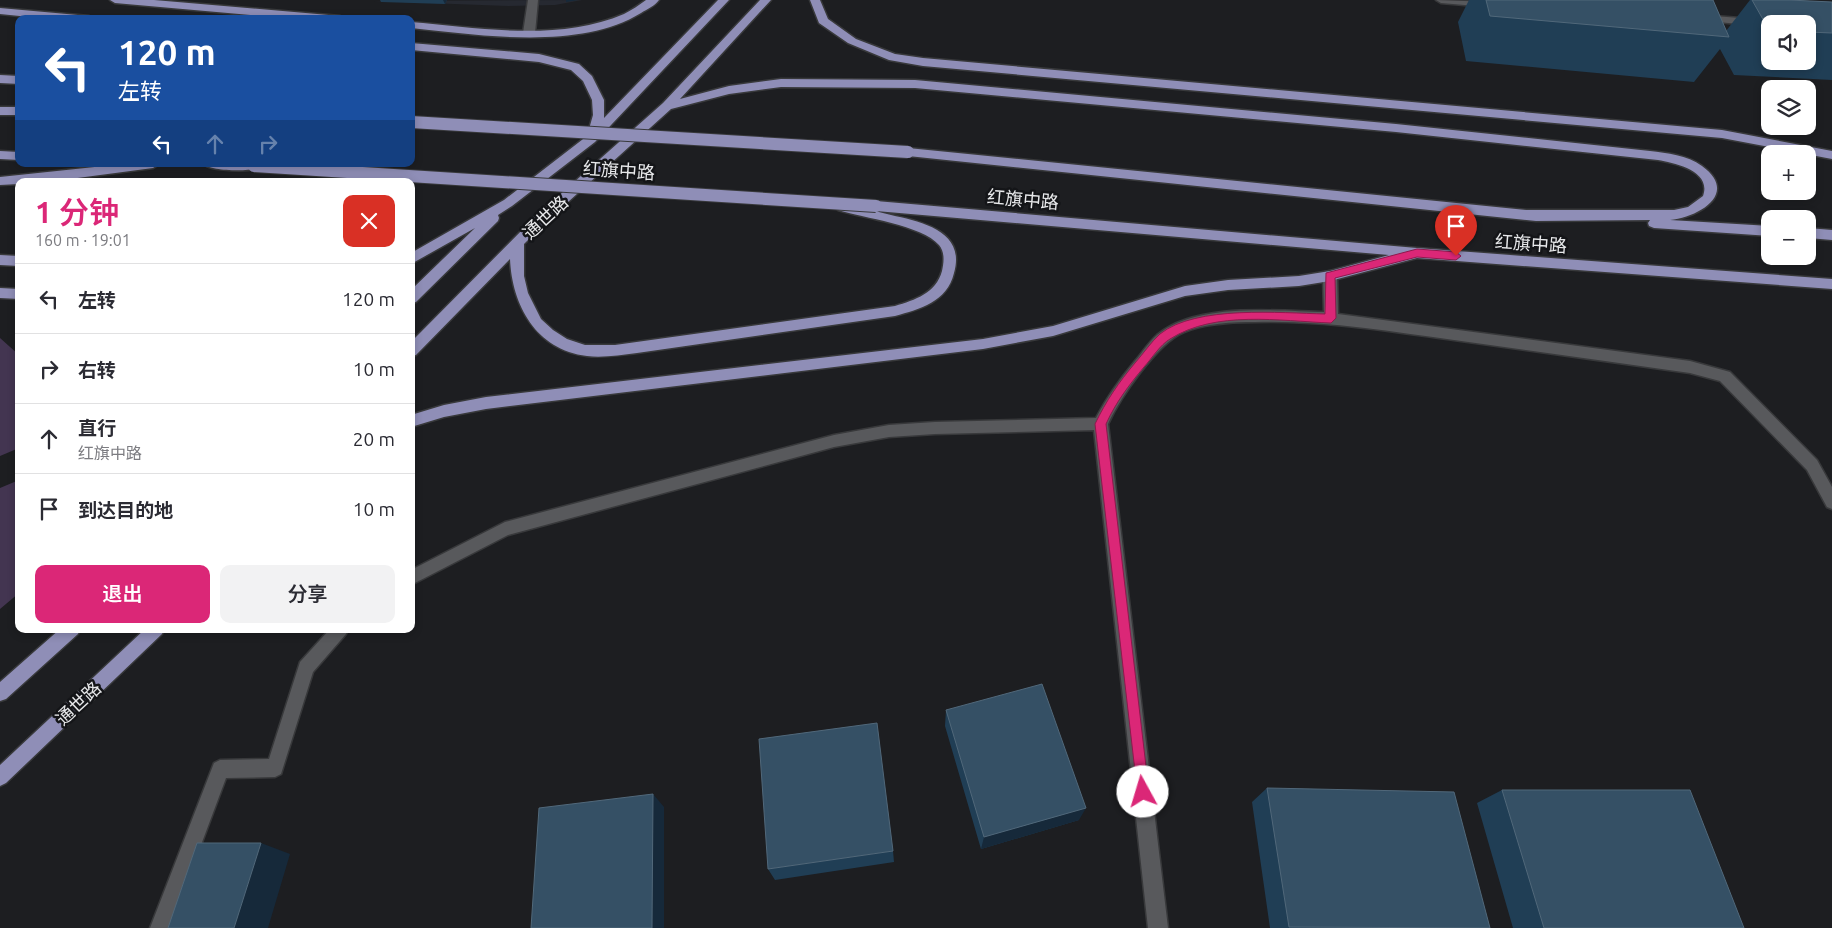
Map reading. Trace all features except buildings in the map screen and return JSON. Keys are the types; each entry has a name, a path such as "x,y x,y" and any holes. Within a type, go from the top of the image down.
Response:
{"main road":[{"path":"115,0 293,15"},
{"path":"415,25 529,33 576,30 607,24 631,15 654,0"},
{"path":"415,257 508,203 591,139 724,0"},
{"name":"通世路","path":"415,347 518,242 667,106 766,0"},
{"path":"815,0 823,21 852,41 893,56 923,62 1722,134 1832,155"},
{"path":"0,11 44,15"},
{"path":"415,46 539,58 575,67 588,79 598,100 599,114 591,139"},
{"path":"0,79 15,80"},
{"path":"667,106 729,90 781,83 915,84 1396,128 1650,154 1687,162 1701,171 1711,185 1711,192 1708,198 1692,210 1679,214 1627,216 1526,215"},
{"path":"0,111 15,111"},
{"name":"红旗中路","path":"415,122 908,152 1526,215 1761,230"},
{"path":"0,155 15,156"},
{"path":"35,178 130,167"},
{"name":"红旗中路","path":"270,167 876,206 1417,253 1832,284"},
{"path":"0,181 15,180"},
{"name":"通世路","path":"415,294 508,203"},
{"path":"518,242 515,258 516,272 522,296 533,318 556,341 580,350 606,351 637,348 895,311 915,306 925,301 935,295 944,285 950,264 948,251 943,240 936,234 926,228 828,203"},
{"path":"1816,234 1832,235"},
{"path":"415,420 444,411 486,403 983,344 1053,331 1185,291 1228,285 1299,281 1330,276 1417,253"},
{"path":"0,260 15,261"},
{"path":"0,293 15,294"},
{"path":"0,693 68,633"},
{"name":"通世路","path":"0,778 152,633"}],"street":[{"path":"529,33 533,0"},
{"path":"1441,0 1501,5"},
{"path":"1690,18 1761,23"},
{"path":"1330,276 1331,318"},
{"path":"1158,928 1101,424 1110,403 1127,379 1164,337 1184,327 1212,319 1243,316 1331,318 1690,367 1725,376 1812,465 1832,502"},
{"path":"415,576 505,529 834,441 889,432 935,428 1101,424"},
{"path":"160,928 220,769 275,768 306,668 337,633"}],"shaded area":[{"path":"582,0 555,5 508,6 374,1"},
{"path":"0,338 15,351 15,450 0,456"},
{"path":"15,482 15,596 0,609 0,488"}],"route":[{"path":"1143,792 1101,424 1110,403 1127,379 1164,337 1184,327 1212,319 1243,316 1331,318 1330,276 1417,253 1456,256"}]}
